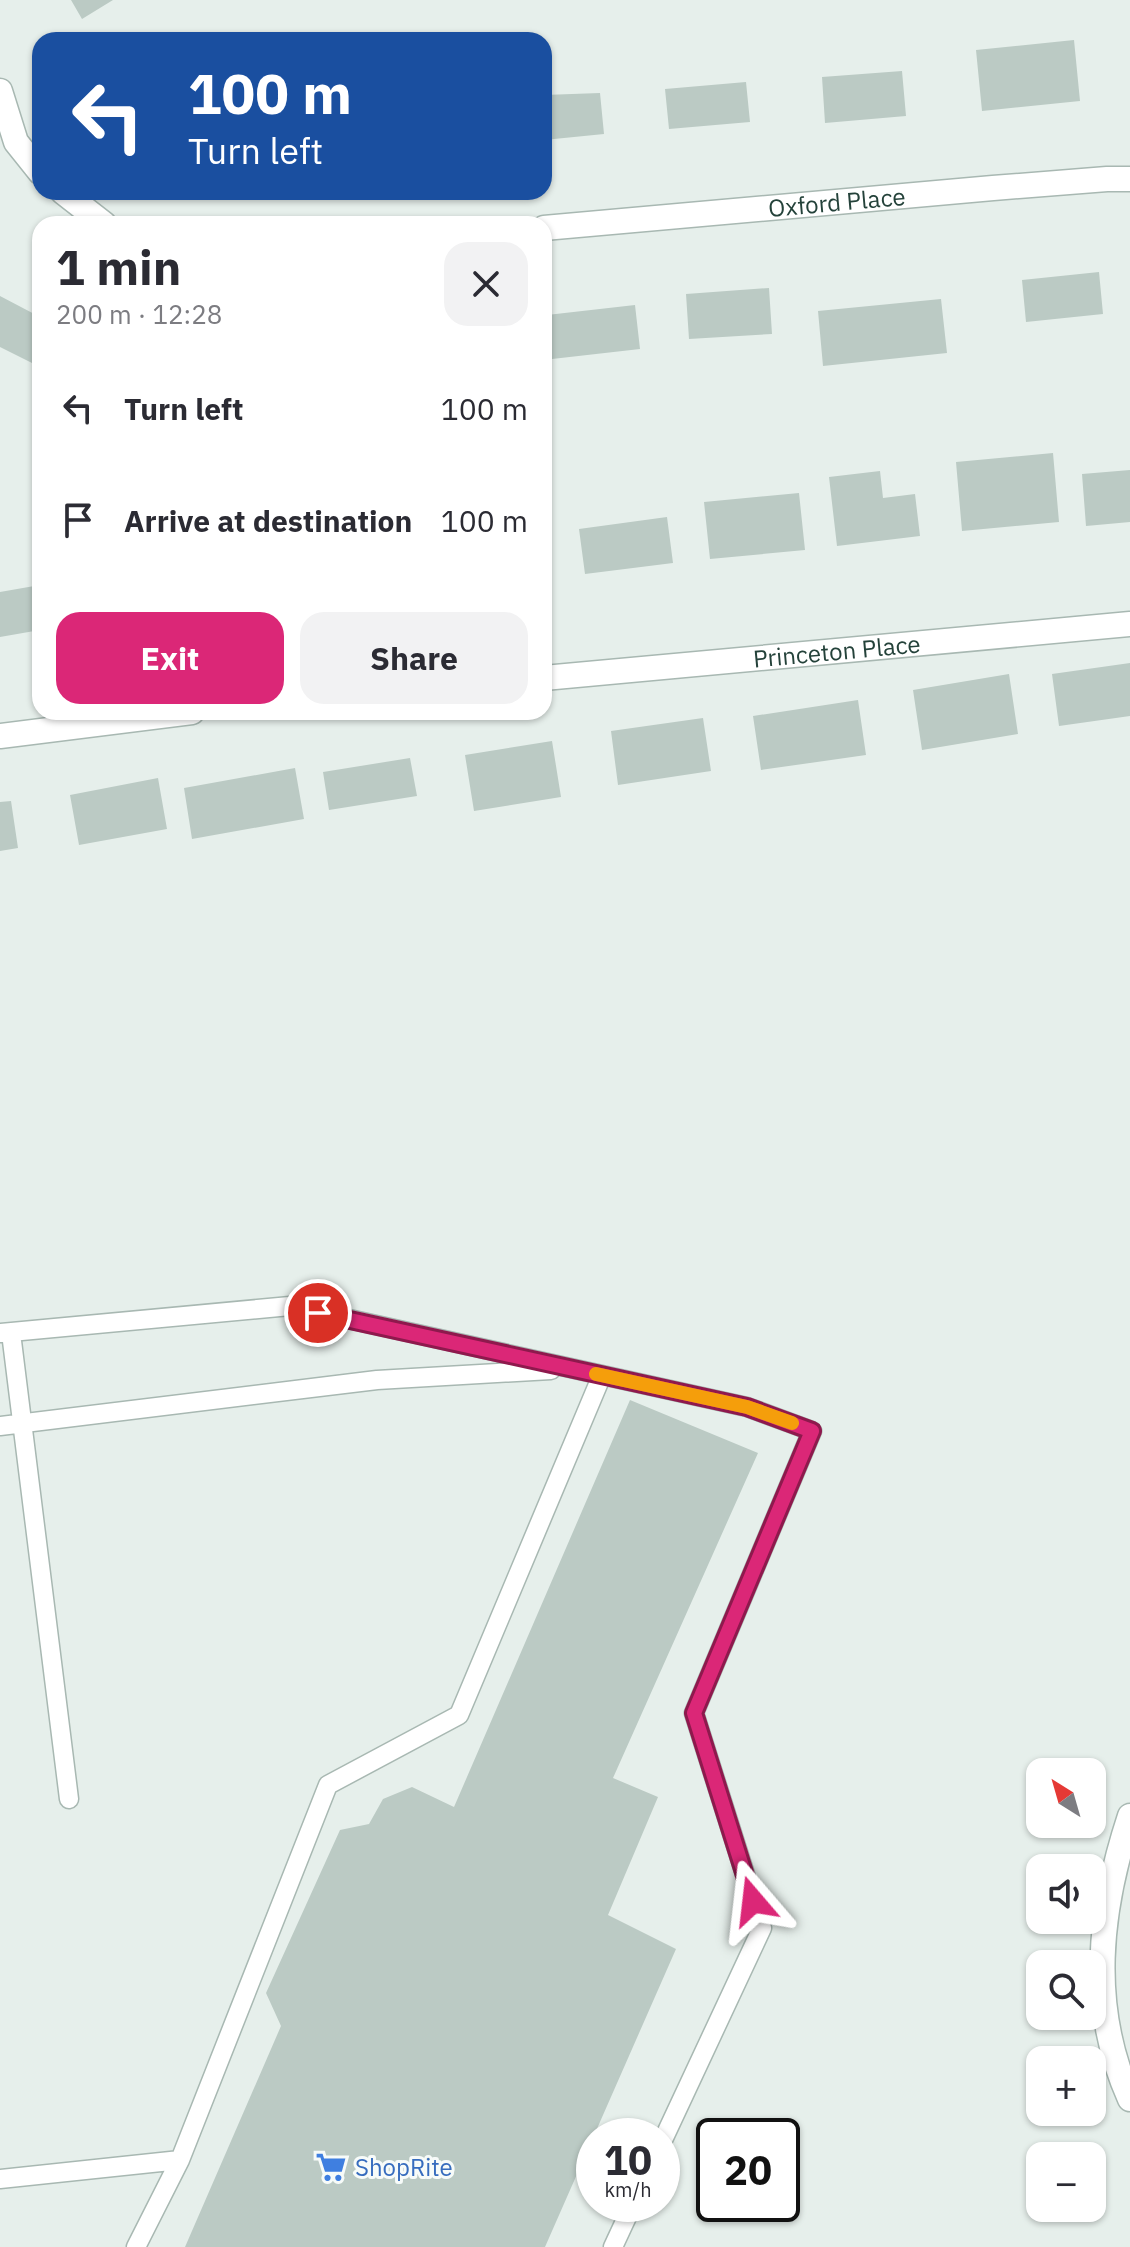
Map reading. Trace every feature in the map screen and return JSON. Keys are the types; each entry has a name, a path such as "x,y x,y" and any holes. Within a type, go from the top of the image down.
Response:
{"street":[{"path":"0,91 16,142 32,162"},
{"name":"Oxford Place","path":"552,227 1064,182 1130,179"},
{"path":"73,200 94,216"},
{"name":"Princeton Place","path":"552,677 1130,624"},
{"path":"0,736 128,720"},
{"path":"1130,1816 1105,1916 1102,1980 1107,2034 1130,2099"}],"lane":[{"path":"69,1799 23,1424 4,1334 290,1306 747,1407 812,1431 694,1713 762,1928 673,2118"},
{"path":"0,1426 377,1380 573,1369"},
{"path":"136,2247 180,2160 328,1785 459,1715 602,1375"},
{"path":"0,2179 180,2160"},
{"path":"613,2247 625,2222"}],"building":[{"path":"71,0 113,0 82,19"},
{"path":"1074,40 1080,101 982,111 976,50"},
{"path":"902,71 906,116 825,123 822,77"},
{"path":"746,82 750,122 669,129 665,89"},
{"path":"600,93 604,134 552,139 552,95"},
{"path":"1099,272 1103,314 1026,322 1022,280"},
{"path":"769,288 772,334 689,339 686,294"},
{"path":"0,296 32,313 32,363 0,347"},
{"path":"941,299 947,353 823,366 818,311"},
{"path":"635,305 640,349 552,359 552,314"},
{"path":"1053,453 1059,522 962,531 956,462"},
{"path":"1130,470 1130,522 1086,526 1082,474"},
{"path":"880,471 883,498 915,494 920,536 837,546 829,477"},
{"path":"799,493 805,550 710,559 704,502"},
{"path":"667,517 673,563 585,574 579,529"},
{"path":"32,586 32,631 0,637 0,592"},
{"path":"1130,663 1130,716 1059,726 1052,674"},
{"path":"1009,674 1018,734 922,750 913,690"},
{"path":"858,700 866,755 761,770 753,716"},
{"path":"703,718 711,771 618,785 611,731"},
{"path":"552,741 561,797 474,811 465,755"},
{"path":"410,758 417,796 329,810 323,772"},
{"path":"295,768 304,819 192,839 184,788"},
{"path":"158,778 167,829 79,845 70,795"},
{"path":"11,801 18,848 0,851 0,802"},
{"path":"630,1400 758,1453 613,1778 658,1797 608,1915 676,1949 602,2118 576,2118 576,2176 545,2247 185,2247 281,2026 266,1993 340,1830 369,1824 383,1799 412,1787 454,1807"}],"slow traffic":[{"path":"596,1374 747,1407 792,1423"}],"place":[{"name":"ShopRite","path":"331,2167"}],"route":[{"path":"318,1313 747,1407 812,1431 694,1713 753,1901"}]}
